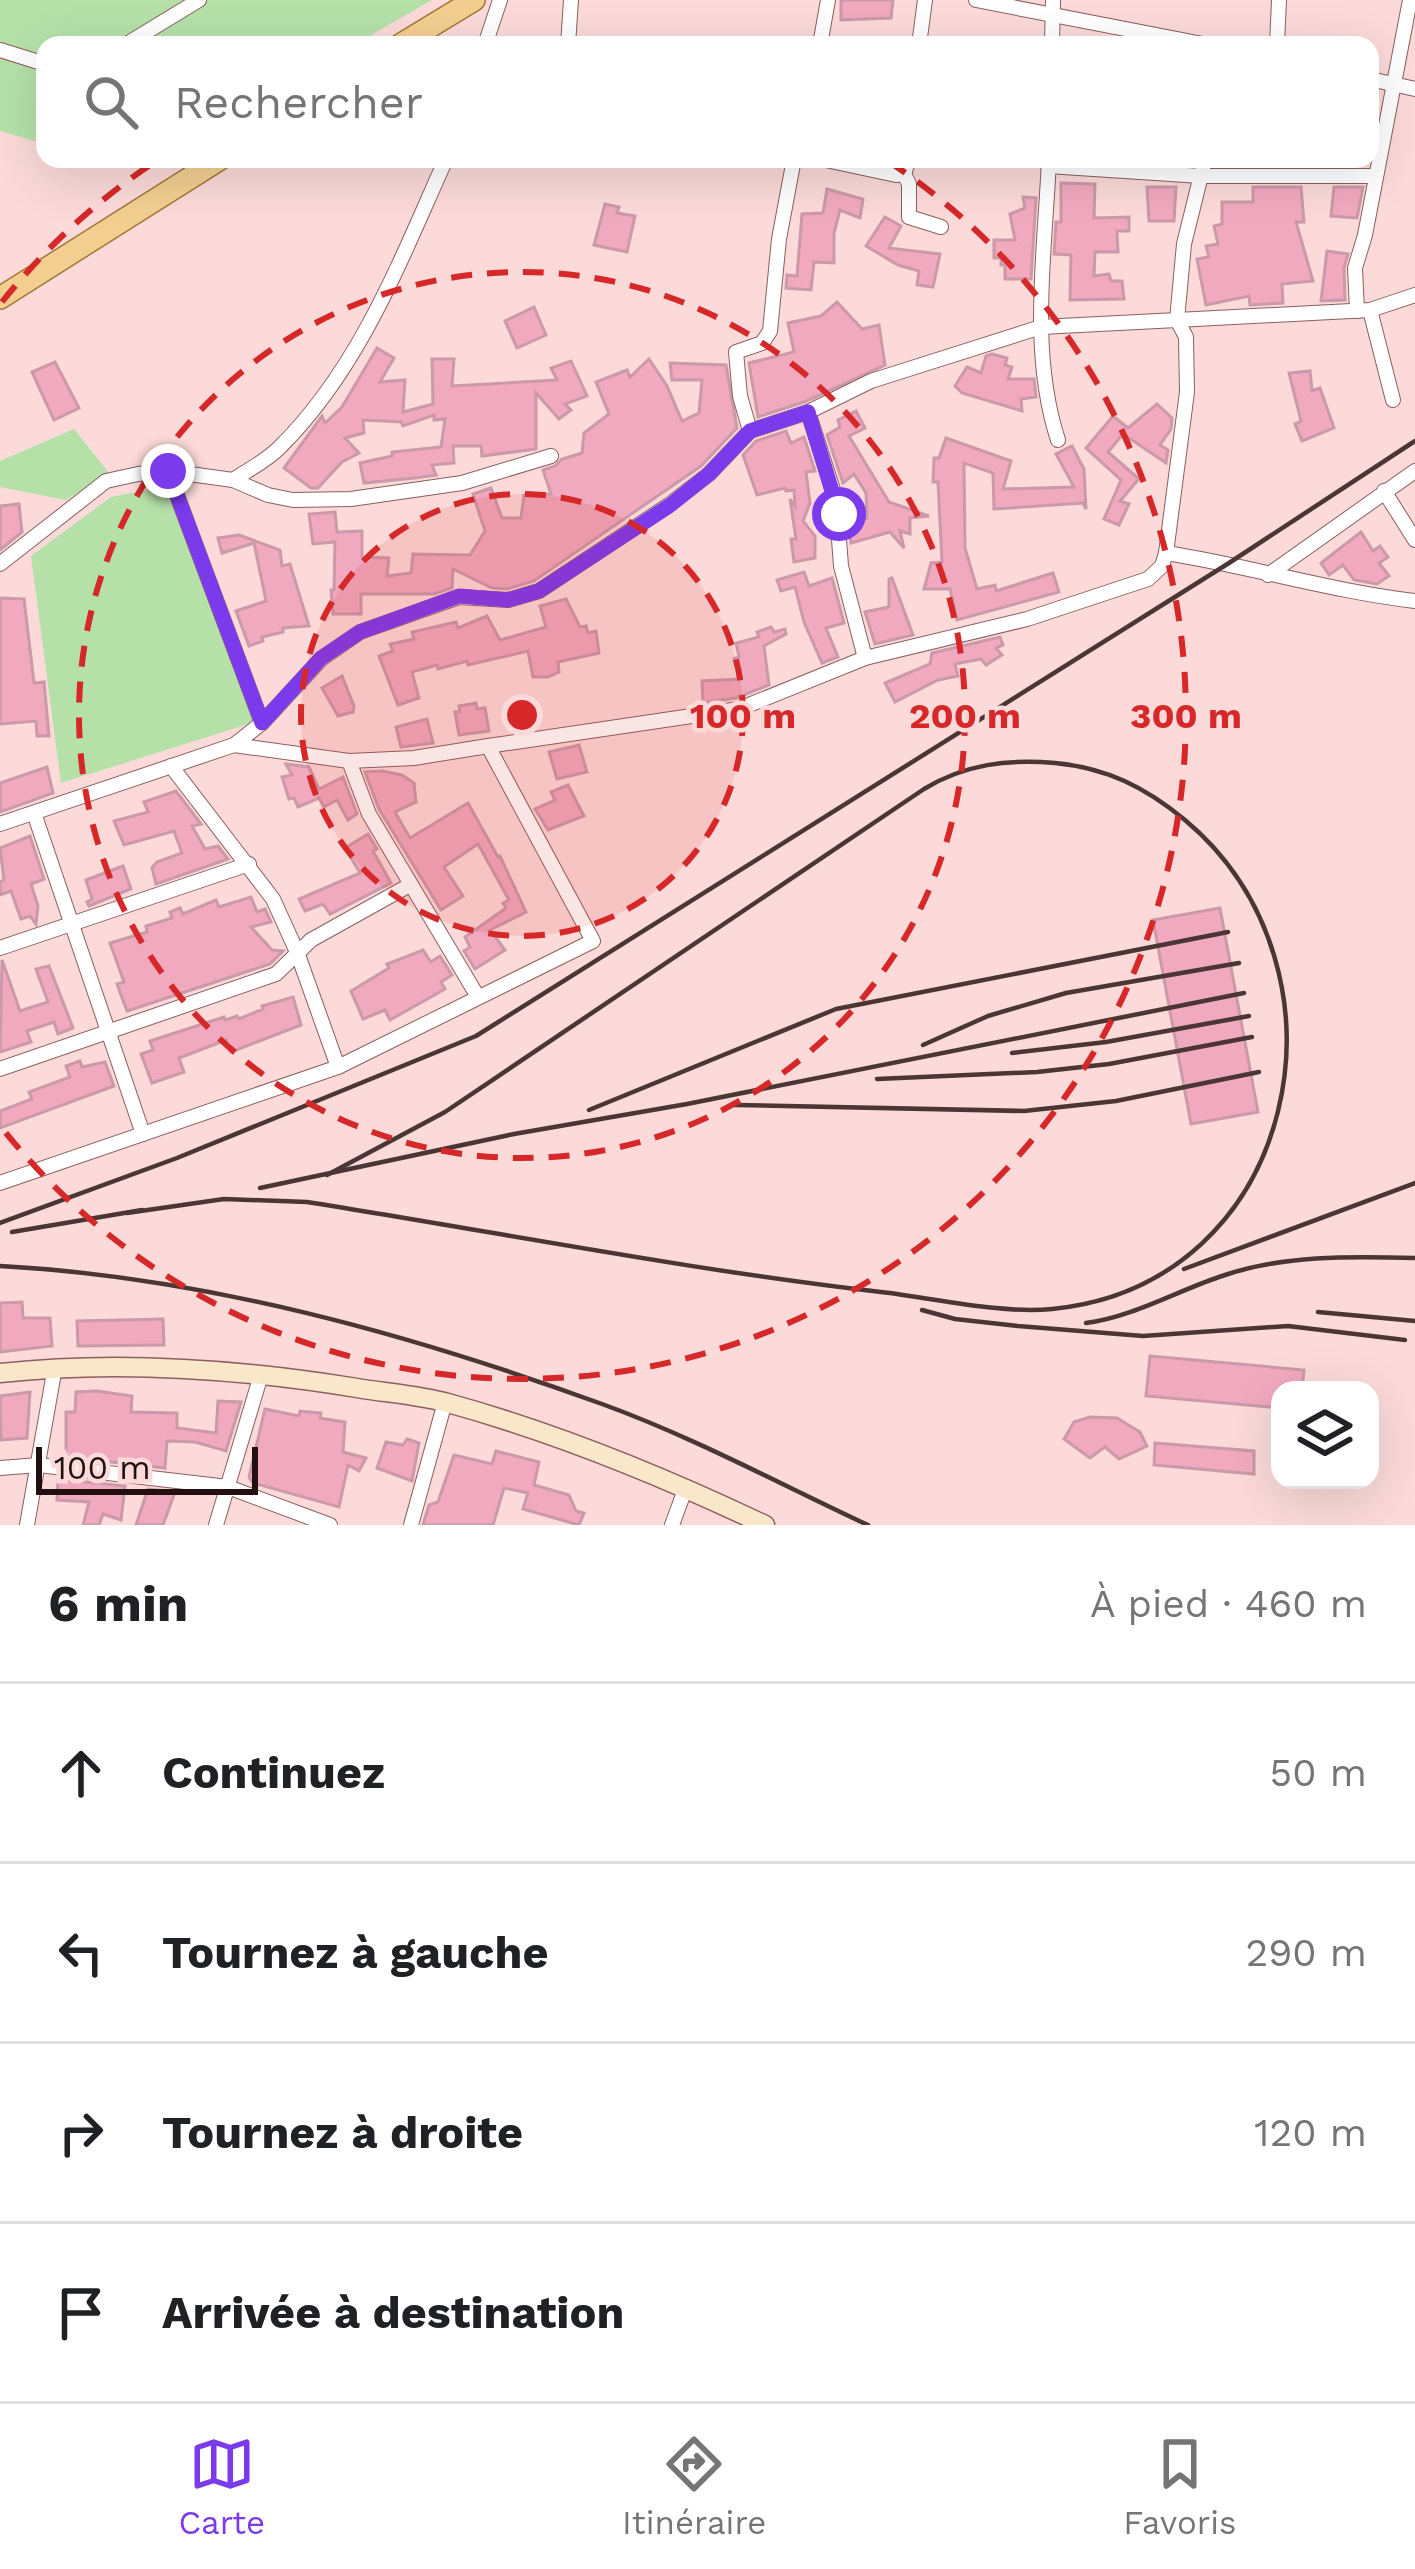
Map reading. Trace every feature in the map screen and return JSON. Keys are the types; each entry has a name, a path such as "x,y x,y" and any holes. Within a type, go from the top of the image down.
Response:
{"main road":[{"path":"415,36 474,0"},
{"path":"0,298 206,168"}],"street":[{"path":"140,36 199,0"},
{"path":"488,36 500,0"},
{"path":"569,36 572,0"},
{"path":"822,36 828,0"},
{"path":"920,36 925,0"},
{"path":"976,0 1053,8 1170,36"},
{"path":"1278,36 1280,0"},
{"path":"1379,158 1410,0"},
{"path":"0,50 36,61"},
{"path":"1379,82 1415,89"},
{"path":"232,480 277,451 368,331 442,168"},
{"path":"750,431 740,396 736,352 762,343 770,331 792,168"},
{"path":"907,168 909,217 941,227"},
{"path":"1048,168 1041,327 1049,412 1058,440"},
{"path":"1114,168 1201,176 1376,176"},
{"path":"234,745 349,761 414,758 739,709 865,658 1027,619 1148,579 1162,566 1166,553 1187,392 1186,337 1177,320 1184,244 1202,168"},
{"path":"1377,168 1357,255 1364,311 1393,400"},
{"path":"0,824 234,745 262,723 321,658 360,632 459,596 508,600 539,591 696,485 750,431 808,412 871,381 1041,327 1364,311 1415,295"},
{"path":"808,412 836,499 841,566 865,658"},
{"path":"0,565 106,481 168,471 232,480 293,500 351,499 462,483 551,456"},
{"path":"168,471 262,723"},
{"path":"1268,575 1415,472"},
{"path":"1384,491 1415,540"},
{"path":"1166,553 1415,602"},
{"path":"0,1183 338,1067 593,940 488,746"},
{"path":"349,761 360,796 408,886 478,998"},
{"path":"171,766 273,899 338,1067"},
{"path":"34,813 143,1134"},
{"path":"0,948 249,864"},
{"path":"0,1069 276,974 297,952 408,886"},
{"path":"0,1373 55,1367 261,1376 445,1402 611,1456 765,1525"},
{"path":"27,1525 55,1367"},
{"path":"216,1525 261,1376"},
{"path":"411,1525 445,1402"},
{"path":"0,1468 39,1465 228,1487 330,1525"},
{"path":"672,1525 686,1487"}],"green space":[{"path":"0,0 432,0 370,36 36,36 36,141 0,131"},
{"path":"74,429 109,473 66,500 0,487 0,461"},
{"path":"165,486 255,722 61,783 31,556 111,497"}],"building":[{"path":"841,0 893,0 891,18 841,20"},
{"path":"1061,183 1095,184 1094,218 1129,217 1129,231 1117,231 1118,252 1095,252 1094,276 1109,274 1111,281 1122,281 1124,299 1070,300 1071,255 1054,254 1056,222 1061,222"},
{"path":"1147,187 1176,187 1174,221 1149,221"},
{"path":"1253,187 1301,187 1304,222 1296,222 1313,281 1282,284 1283,303 1250,305 1249,296 1206,305 1197,259 1209,257 1206,246 1218,244 1214,226 1222,224 1222,202 1253,202"},
{"path":"1334,187 1363,187 1357,218 1331,216"},
{"path":"827,189 863,199 860,218 840,210 834,263 814,262 811,290 786,288 787,275 797,276 802,214 823,213"},
{"path":"1023,197 1036,198 1031,279 1005,279 1005,265 1001,258 994,258 994,240 1015,240 1010,214 1025,208"},
{"path":"605,204 619,207 617,213 635,216 627,252 594,245"},
{"path":"885,217 901,226 889,248 940,254 933,287 917,285 919,271 866,246"},
{"path":"1327,251 1348,254 1345,300 1321,301"},
{"path":"837,302 862,329 879,325 885,365 758,417 749,363 794,352 788,323 821,316"},
{"path":"534,307 546,335 517,348 505,321"},
{"path":"377,348 394,358 380,382 405,380 403,412 433,404 432,359 454,359 452,386 557,380 551,368 571,361 587,396 565,404 571,410 559,419 536,393 536,449 482,456 481,446 453,446 454,463 432,465 436,475 415,478 364,483 360,463 392,456 392,452 441,447 445,419 434,420 434,415 403,426 401,422 363,420 364,433 345,438 359,453 342,462 318,488 311,488 284,468 322,416 325,423 342,407"},
{"path":"986,356 1007,358 1005,365 1012,367 1008,379 1034,379 1036,397 1021,399 1022,411 962,393 955,386 967,367 981,373"},
{"path":"649,359 682,421 699,413 702,380 672,380 670,363 726,365 737,428 701,466 534,581 492,588 453,569 452,588 434,594 361,594 361,614 333,614 335,542 313,544 309,514 335,512 337,532 362,531 362,557 389,558 387,576 411,573 413,554 470,555 485,531 473,494 491,488 502,518 521,518 524,495 551,494 543,470 582,453 584,433 609,414 596,382 627,370 630,377"},
{"path":"55,362 79,408 54,420 32,372"},
{"path":"1310,371 1312,391 1320,388 1334,428 1302,441 1295,424 1301,421 1289,373"},
{"path":"1157,404 1172,418 1160,445 1168,450 1166,463 1123,434 1108,452 1139,479 1120,501 1129,504 1119,525 1104,519 1121,480 1086,448 1113,416 1128,428"},
{"path":"856,411 865,428 849,436 889,502 929,516 910,518 910,534 900,531 904,548 890,532 851,543 849,524 867,518 866,493 854,474 843,483 827,435 840,427 838,420"},
{"path":"786,431 791,443 804,437 815,471 806,472 810,503 803,521 815,536 815,558 794,562 790,499 795,506 794,490 757,495 743,455 756,441"},
{"path":"946,438 1011,461 1003,489 1074,487 1056,454 1072,446 1084,469 1086,509 1083,503 994,509 993,473 964,463 965,548 977,589 995,585 996,591 1053,573 1059,592 957,620 950,589 924,589 931,563 942,562 938,482 933,482 934,458 939,458"},
{"path":"19,504 22,532 0,550 0,506"},
{"path":"1361,532 1373,551 1380,546 1388,557 1379,563 1389,576 1377,584 1354,580 1343,565 1329,575 1321,563"},
{"path":"239,535 280,550 282,566 290,564 309,626 283,628 249,646 236,611 266,601 254,543 222,553 218,538"},
{"path":"804,572 809,586 832,578 844,623 826,628 838,657 822,663 795,587 781,591 777,580"},
{"path":"892,578 913,635 875,644 865,612 889,607"},
{"path":"0,598 24,599 34,683 44,682 49,736 37,736 36,721 0,724"},
{"path":"566,599 580,627 586,626 588,633 596,631 599,653 558,662 559,672 548,677 533,677 528,651 468,665 467,661 438,669 437,665 412,672 419,698 398,705 379,656 393,651 390,644 414,639 412,632 456,622 458,628 487,616 500,640 546,627 540,606"},
{"path":"771,627 774,632 785,629 786,634 764,646 769,685 736,698 703,703 702,681 740,679 734,659 739,657 736,643 759,637 757,632"},
{"path":"1000,637 1003,645 996,648 1002,655 986,665 981,659 955,664 958,676 938,680 895,702 885,683 930,664 932,653"},
{"path":"342,676 354,706 353,712 338,716 322,688"},
{"path":"476,703 477,709 485,708 489,731 459,735 455,712 460,712 459,706"},
{"path":"427,719 433,743 401,747 396,727"},
{"path":"579,745 587,772 557,779 549,752"},
{"path":"286,764 309,767 319,789 343,777 357,814 348,820 337,800 324,807 319,798 298,807 294,798 289,799 282,777 292,775"},
{"path":"47,767 53,793 0,812 0,783"},
{"path":"382,771 414,783 416,802 395,812 410,838 468,803 500,856 526,912 490,930 505,950 475,969 464,951 470,947 465,937 506,908 503,903 509,900 478,844 444,867 463,896 441,910 379,809 365,772"},
{"path":"568,785 584,816 548,830 535,809 555,800 551,792"},
{"path":"176,791 201,824 192,826 205,849 218,846 228,859 156,884 152,868 157,862 182,853 174,831 124,845 114,821 148,812 144,802"},
{"path":"368,834 391,883 330,914 323,904 305,911 299,899 360,873 345,848"},
{"path":"30,836 44,879 31,884 38,906 36,924 30,916 21,919 11,891 0,895 4,880 0,848"},
{"path":"123,866 131,889 89,906 92,899 86,880"},
{"path":"251,897 257,912 265,909 271,922 251,927 272,950 283,951 270,964 127,1011 117,984 124,982 110,943 147,932 146,926 172,918 170,912 180,908 183,914 216,900 219,907"},
{"path":"1220,908 1258,1112 1191,1124 1153,920"},
{"path":"423,950 431,962 440,956 452,975 441,982 445,989 390,1020 385,1010 363,1019 351,991 389,968 387,964"},
{"path":"2,960 20,1011 48,1002 36,969 49,966 73,1028 58,1034 54,1022 27,1031 31,1042 0,1052"},
{"path":"293,997 301,1025 231,1052 226,1040 179,1058 184,1072 152,1083 141,1054 153,1050 150,1041 224,1017 239,1019"},
{"path":"80,1061 82,1067 105,1062 114,1086 0,1128 0,1111 32,1099 29,1092 70,1077 66,1066"},
{"path":"22,1302 23,1318 50,1318 52,1346 0,1352 0,1303"},
{"path":"163,1319 164,1345 78,1346 77,1321"},
{"path":"1150,1356 1304,1370 1303,1381 1271,1381 1271,1407 1146,1396"},
{"path":"30,1392 27,1438 1,1440 0,1396"},
{"path":"76,1392 132,1396 131,1412 177,1413 177,1428 216,1433 218,1401 241,1402 226,1451 195,1442 167,1441 165,1468 66,1457 66,1412 75,1412"},
{"path":"265,1409 299,1416 300,1411 321,1413 320,1418 345,1422 343,1452 366,1458 359,1471 348,1465 339,1507 253,1483 249,1477"},
{"path":"1117,1418 1140,1432 1147,1446 1119,1459 1105,1447 1090,1458 1064,1439 1074,1422"},
{"path":"407,1439 419,1443 412,1481 377,1468 386,1442 403,1445"},
{"path":"1155,1443 1254,1451 1254,1474 1154,1465"},
{"path":"496,1451 539,1462 534,1485 569,1495 576,1511 584,1513 579,1525 523,1509 528,1493 504,1488 493,1525 423,1525 429,1505 438,1502 454,1455 492,1464"},
{"path":"58,1479 125,1486 121,1520 103,1514 99,1525 83,1525 89,1502 57,1500"},
{"path":"148,1489 175,1492 163,1525 136,1525"}],"railway":[{"path":"0,1223 177,1158 476,1036 1415,441"},
{"path":"127,1213 224,1199 307,1202 737,1273 989,1307 1052,1309 1136,1287 1202,1244 1249,1183 1278,1112 1286,1034 1274,956 1241,883 1185,820 1155,798 1124,781 1074,766 987,765 924,789 445,1112 327,1175"},
{"path":"589,1110 836,1009 1228,932"},
{"path":"923,1045 988,1016 1066,993 1239,963"},
{"path":"260,1188 1244,993"},
{"path":"1012,1053 1106,1042 1249,1016"},
{"path":"877,1079 1109,1064 1252,1037"},
{"path":"735,1105 1024,1111 1116,1101 1259,1072"},
{"path":"1184,1269 1415,1183"},
{"path":"12,1232 142,1210"},
{"path":"1086,1323 1266,1264 1341,1257 1415,1258"},
{"path":"0,1266 154,1282 230,1296 456,1354 636,1417 868,1525"},
{"path":"922,1310 955,1319 1143,1336 1288,1326 1405,1340"},
{"path":"1318,1312 1415,1321"}],"route":[{"path":"168,471 262,723 321,658 360,632 459,596 508,600 539,591 568,574 669,506 709,474 750,431 808,412 839,514"}]}
